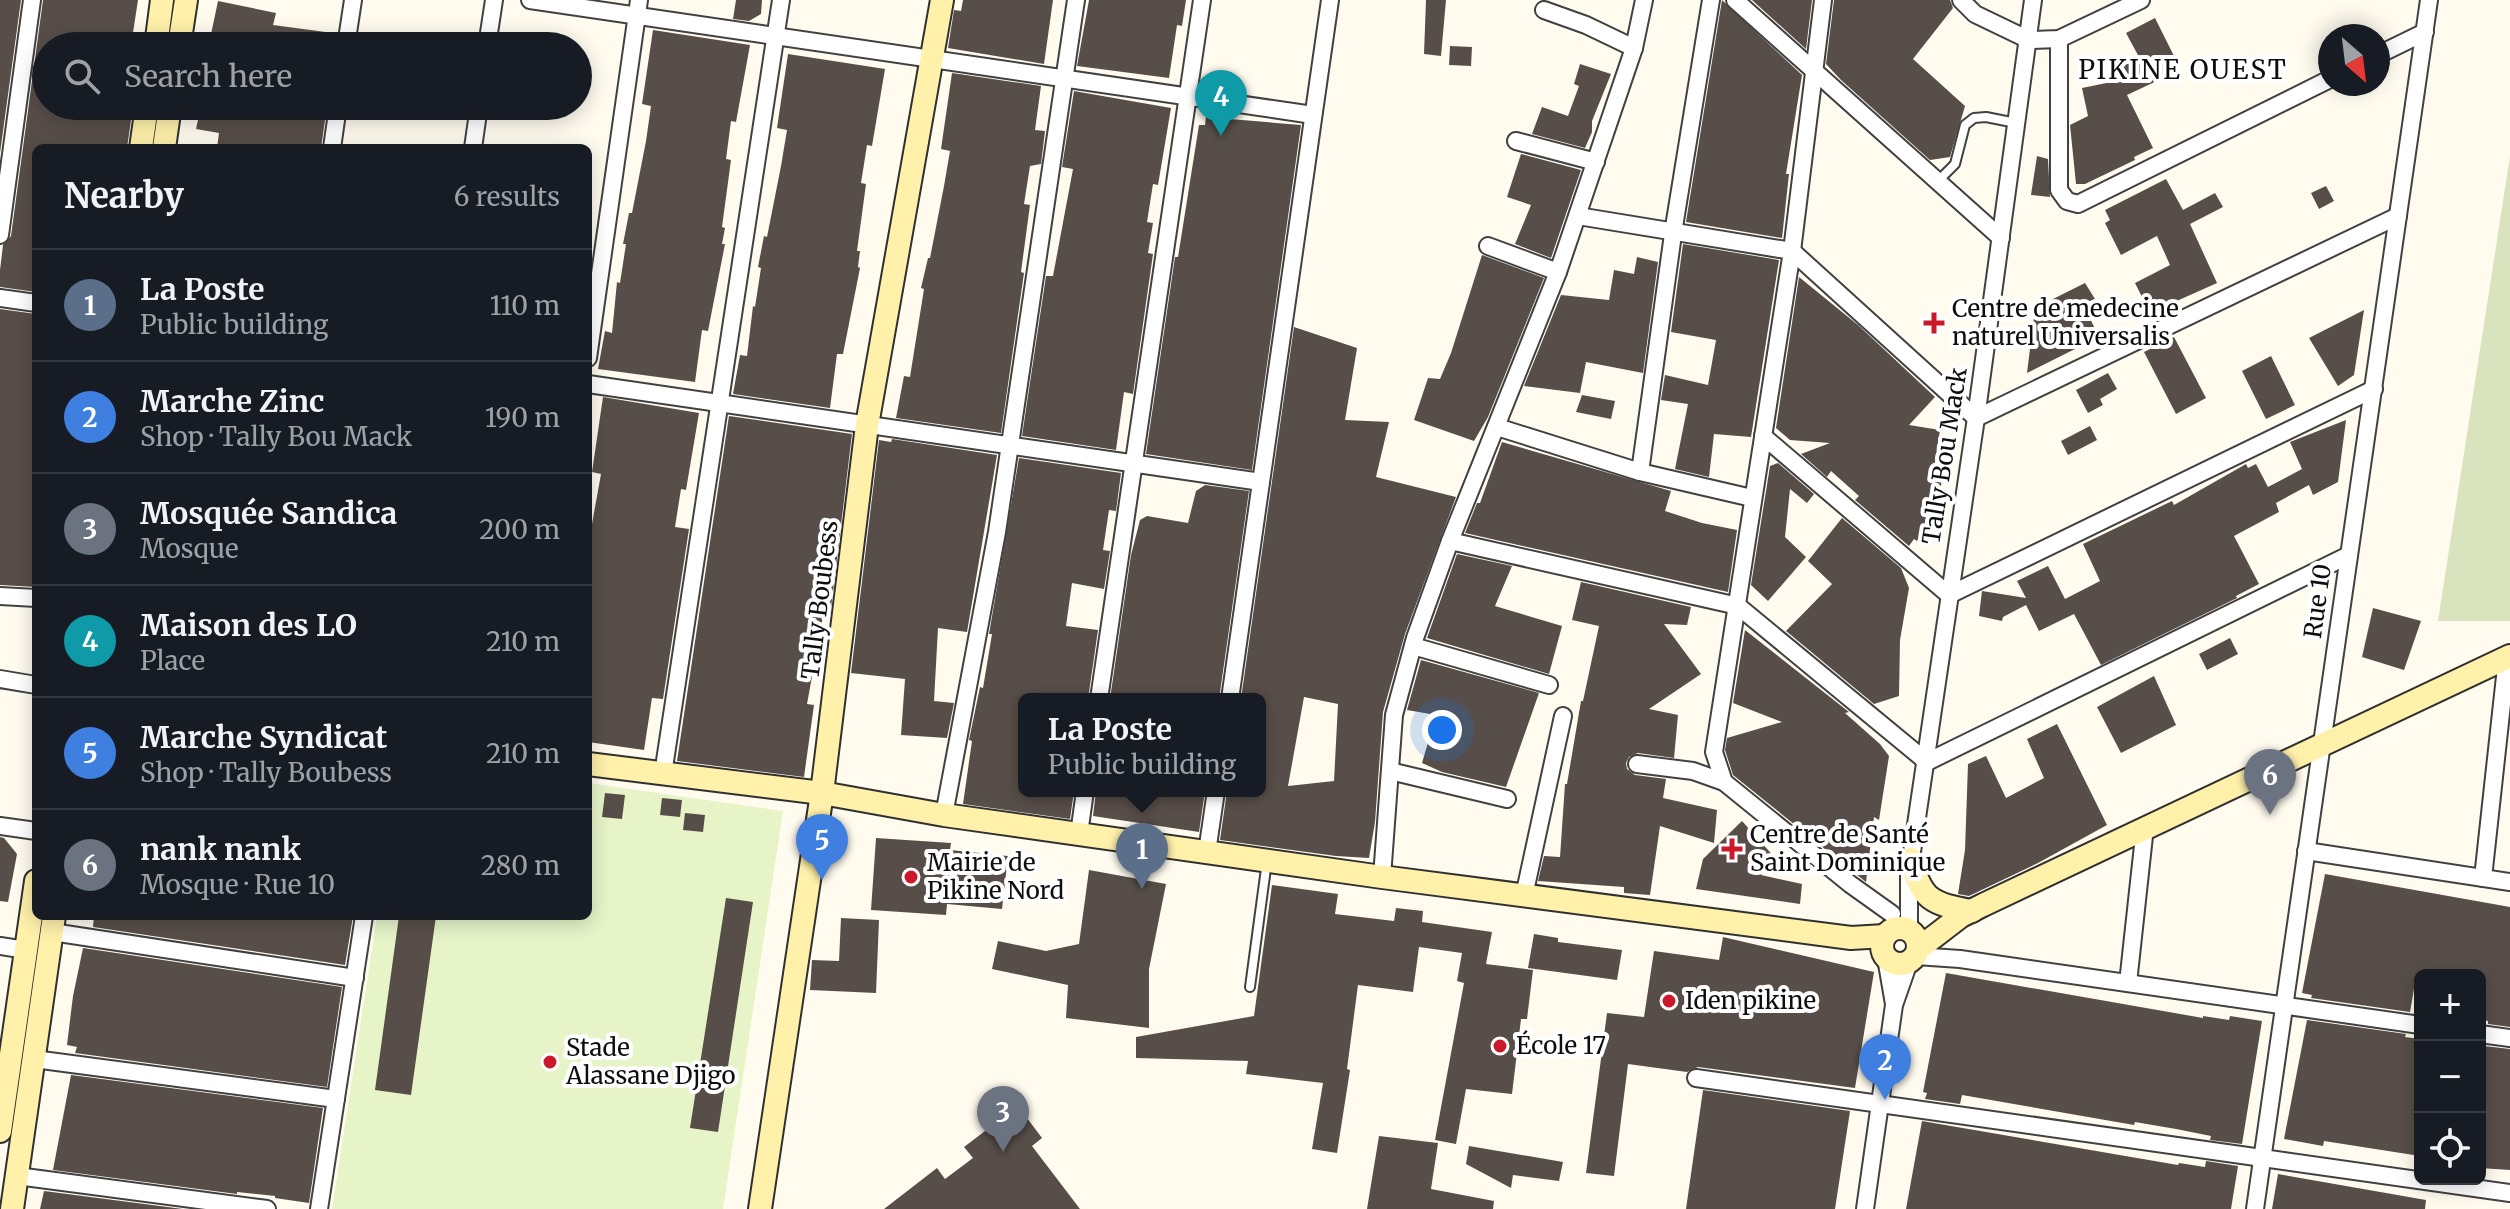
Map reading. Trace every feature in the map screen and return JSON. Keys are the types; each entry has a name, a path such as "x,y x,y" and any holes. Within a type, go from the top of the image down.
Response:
{"street":[{"path":"0,235 32,0"},
{"path":"158,32 162,0"},
{"path":"181,32 186,0"},
{"path":"348,32 353,0"},
{"path":"489,32 494,0"},
{"path":"530,0 638,8 775,36 1313,115"},
{"path":"663,774 781,0"},
{"name":"Tally Boubess","path":"760,1209 822,793 867,425 942,0"},
{"path":"944,815 997,532 1076,0"},
{"path":"1100,693 1202,0"},
{"path":"1231,693 1330,0"},
{"path":"1382,877 1394,715 1413,646 1450,541 1558,272 1634,48 1644,0"},
{"path":"1640,472 1711,0"},
{"path":"1735,0 2001,238"},
{"path":"1724,782 1714,752 1792,251 1823,0"},
{"path":"1961,0 1975,14 2029,40 2059,39 2141,0"},
{"name":"Tally Bou Mack","path":"1865,1209 1910,865 1976,418 2033,0"},
{"name":"Rue 10","path":"2255,1209 2429,0"},
{"path":"592,330 638,8"},
{"path":"1544,10 1586,25 1634,48"},
{"path":"2390,49 2425,32"},
{"path":"2059,39 2059,190 2067,201 2078,204 2318,85"},
{"path":"142,144 145,120"},
{"path":"165,144 168,120"},
{"path":"333,144 336,120"},
{"path":"474,144 477,120"},
{"path":"1516,141 1596,162"},
{"path":"1578,216 1792,251 1976,418 2398,216"},
{"path":"1488,246 1558,272"},
{"path":"0,298 32,302"},
{"path":"592,385 1261,482"},
{"path":"1763,436 1949,595 2374,389"},
{"path":"1497,427 1640,472 1752,498"},
{"path":"1450,541 1738,606 1927,762 2349,555"},
{"path":"0,596 32,598"},
{"path":"1413,646 1549,685"},
{"path":"1900,942 1967,914 2509,655"},
{"path":"2483,878 2509,655"},
{"path":"0,679 32,684"},
{"path":"1524,896 1563,716"},
{"path":"1637,764 1693,771 1724,782 1850,884 1900,942"},
{"path":"592,765 822,793 944,815 1382,877 1900,942 1960,959 2414,1024"},
{"path":"1390,771 1507,799"},
{"path":"1079,834 1084,797"},
{"path":"1207,852 1215,797"},
{"path":"0,826 32,830"},
{"path":"2128,983 2145,827"},
{"path":"2306,851 2510,882"},
{"path":"1910,865 1917,884 1925,894 1940,905 1967,914"},
{"name":"Tally Bou Mack","path":"1900,942 1910,865"},
{"path":"0,1131 32,909"},
{"path":"319,1209 363,920"},
{"path":"12,1209 53,924 355,978"},
{"path":"0,946 26,950"},
{"path":"2486,1035 2510,1038"},
{"path":"34,1059 336,1099"},
{"path":"1696,1078 2510,1193"},
{"path":"17,1176 267,1209"}],"lane":[{"path":"1937,181 1955,164 1965,125 1974,118 2017,123"},
{"path":"1250,987 1268,861"}],"green space":[{"path":"2510,156 2510,621 2438,621"},
{"name":"Stade Alassane Djigo","path":"592,784 783,811 723,1209 332,1209 376,920 592,920"}],"building":[{"path":"0,0 21,0 0,153"},
{"path":"43,0 138,0 133,32 39,32"},
{"path":"736,0 762,0 761,14 749,21 733,19"},
{"path":"963,0 1053,0 1044,64 948,48 954,10 961,11"},
{"path":"1089,0 1186,0 1182,26 1177,25 1169,78 1077,66"},
{"path":"1426,0 1446,0 1441,56 1424,54"},
{"path":"1722,0 1802,75 1786,174 1789,174 1782,238 1686,222"},
{"path":"1752,0 1812,0 1806,49"},
{"path":"1834,0 1950,0 1953,8 1913,59 1965,106 1950,157 1930,160 1826,64"},
{"path":"218,1 276,13 273,25 326,32 211,32"},
{"path":"2155,18 2177,62 2174,64 2178,71 2127,95 2153,148 2085,184 2076,184 2070,125 2088,116 2082,88 2126,79 2121,67 2139,57 2126,33"},
{"path":"653,30 750,45 736,122 731,121 726,159 731,160 722,227 725,228 722,244 725,244 708,331 702,330 695,382 598,369 605,331 612,333 617,282 620,283 626,244 623,244 646,141 651,106 642,104"},
{"path":"1450,46 1472,47 1471,66 1449,65"},
{"path":"788,54 885,69 872,146 867,145 861,183 866,184 857,251 860,251 860,268 843,354 837,354 830,408 733,394 740,355 747,356 761,268 758,267 764,236 767,237 787,130 777,128"},
{"path":"1580,64 1611,74 1585,148 1532,134 1542,107 1568,116 1579,86 1574,84"},
{"path":"952,73 1041,86 1035,130 1045,131 1041,164 1030,166 1024,204 1030,205 1021,272 1024,273 1001,433 896,418 904,376 910,377 924,289 921,288 930,258 950,151 941,149"},
{"path":"32,81 32,120 131,120 128,144 32,144 32,291 0,287 3,245 11,236"},
{"path":"1074,91 1171,108 1158,185 1153,184 1147,222 1153,223 1148,253 1153,254 1133,394 1124,392 1116,450 1022,436 1046,276 1053,276 1073,169 1062,167"},
{"path":"1206,117 1301,125 1252,470 1146,454 1175,257 1178,257 1199,125 1205,125"},
{"path":"198,120 325,120 322,144 218,144 219,133 196,129"},
{"path":"1521,154 1581,170 1551,258 1515,244 1531,205 1507,197"},
{"path":"2037,156 2048,159 2050,197 2031,195"},
{"path":"2166,179 2183,210 2215,193 2223,207 2190,224 2217,283 2150,313 2135,283 2170,265 2157,236 2121,255 2105,223 2110,220 2105,210"},
{"path":"2326,186 2334,201 2319,209 2311,193"},
{"path":"1683,244 1779,260 1751,437 1714,434 1709,477 1675,469 1688,404 1661,400 1665,375 1708,385 1716,340 1671,332"},
{"path":"1482,255 1544,278 1488,417 1474,441 1414,420 1428,378 1440,379 1451,353"},
{"path":"1637,257 1658,262 1643,373 1586,362 1580,393 1524,386 1561,295 1609,300 1614,270 1634,274"},
{"path":"1799,277 1858,325 1935,397 1909,425 1940,430 1933,475 1942,478 1937,516 1917,541 1914,539 1909,546 1855,500 1859,496 1831,471 1827,477 1801,454 1830,443 1790,440 1776,428"},
{"path":"2085,283 2095,299 2083,304 2099,337 2027,373 2035,308"},
{"path":"0,309 32,313 32,587 0,585"},
{"path":"2364,310 2354,375 2338,386 2309,338"},
{"path":"1294,327 1357,348 1345,420 1389,422 1376,477 1456,497 1405,634 1383,712 1375,822 1369,858 1220,840 1226,797 1266,797 1266,693 1242,693","holes":["1304,697 1338,704 1334,781 1288,786"]},
{"path":"2174,337 2206,398 2176,414 2144,352"},
{"path":"2271,356 2295,405 2266,419 2242,371"},
{"path":"2108,373 2117,389 2100,399 2103,405 2088,413 2076,390"},
{"path":"1582,395 1615,401 1611,419 1576,412"},
{"path":"603,397 699,413 686,490 681,489 675,527 689,529 663,699 652,698 644,750 592,743 592,524 601,474 592,472"},
{"path":"729,416 852,434 830,616 823,616 807,704 814,705 804,777 677,761"},
{"path":"2346,420 2338,482 2313,495 2309,485 2276,503 2279,512 2234,536 2259,584 2237,598 2101,665 2074,614 2039,631 2026,605 2003,617 2002,621 1979,616 1982,591 2026,598 2017,581 2048,566 2065,599 2100,581 2083,544 2172,501 2174,505 2246,464 2248,468 2256,464 2268,487 2302,469 2290,442"},
{"path":"2090,426 2097,440 2068,455 2061,441"},
{"path":"892,439 997,455 967,632 938,628 934,701 954,703 947,738 901,735 905,679 851,673 879,440 891,442"},
{"path":"1502,442 1671,491 1665,511 1737,530 1728,592 1465,533 1477,503 1480,503"},
{"path":"1019,458 1121,473 1116,511 1109,510 1103,550 1110,551 1104,589 1072,583 1066,626 1098,630 1089,693 1018,693 1018,797 1073,797 1070,819 963,804 972,741 969,740 980,687 983,688 992,634 989,634"},
{"path":"1778,463 1814,494 1807,503 1790,489 1785,537 1806,557 1768,601 1751,585 1770,466"},
{"path":"1205,485 1249,491 1220,693 1111,693 1131,555 1140,520 1147,516 1188,523 1196,491"},
{"path":"1842,518 1901,568 1909,588 1900,640 1899,696 1874,704 1786,631 1832,584 1808,561"},
{"path":"1457,554 1512,566 1495,606 1562,626 1549,674 1427,638"},
{"path":"1581,582 1691,607 1687,625 1664,624 1701,674 1649,709 1678,715 1674,758 1638,753 1629,757 1626,763 1627,769 1635,775 1666,779 1663,798 1717,810 1714,843 1660,826 1650,895 1624,893 1624,887 1538,881 1544,856 1560,857 1565,784 1599,626 1572,620"},
{"path":"2373,608 2421,621 2404,670 2362,657"},
{"path":"1745,630 1849,712 1845,713 1889,756 1879,820 1874,817 1866,882 1733,775 1725,750 1727,738 1782,722 1733,703"},
{"path":"2230,638 2238,654 2207,670 2199,654"},
{"path":"1421,660 1539,693 1506,787 1442,772 1422,763 1436,715 1407,710"},
{"path":"2154,676 2176,725 2121,753 2097,707"},
{"path":"2057,724 2107,825 1969,896 1958,894 1965,850 1968,764 1986,756 2006,798 2044,778 2027,739"},
{"path":"605,793 625,795 622,819 602,817"},
{"path":"1095,797 1204,797 1199,832 1093,816"},
{"path":"662,798 682,800 680,817 660,815"},
{"path":"685,813 705,815 703,832 683,830"},
{"path":"1742,821 1777,860 1761,875 1802,884 1800,904 1696,889 1703,859"},
{"path":"0,837 17,854 8,902 0,901"},
{"name":"Mairie de Pikine Nord","path":"876,838 951,843 950,850 1008,856 1002,909 947,904 946,915 871,910"},
{"path":"1089,870 1166,884 1149,969 1149,1028 1066,1018 1068,985 992,969 998,941 1046,951 1079,944"},
{"path":"2325,874 2510,907 2510,1027 2488,1024 2486,1020 2486,969 2414,969 2410,1012 2311,998 2312,995 2302,993"},
{"path":"1272,885 1338,894 1335,914 1394,921 1396,908 1423,911 1422,922 1492,932 1486,964 1533,970 1527,1019 1521,1019 1512,1094 1466,1089 1456,1144 1435,1140 1464,983 1457,981 1462,953 1419,947 1413,992 1358,985 1347,1069 1350,1070 1337,1153 1312,1149 1323,1083 1246,1074 1248,1061 1136,1058 1136,1037 1254,1016"},
{"path":"726,898 753,902 718,1132 690,1128"},
{"path":"841,918 879,920 876,993 810,990 812,960 839,961"},
{"path":"94,920 352,920 345,965 93,927"},
{"path":"398,920 435,920 411,1095 375,1090"},
{"path":"1534,934 1558,938 1558,942 1622,950 1617,980 1528,968"},
{"path":"1723,937 1874,972 1855,1088 1698,1067 1687,1072 1628,1064 1614,1176 1586,1173 1607,1013 1644,1017 1654,951 1719,960"},
{"path":"83,948 342,987 327,1087 75,1053 77,1047 67,1045"},
{"path":"1946,973 2203,1018 2229,1020 2230,1016 2262,1021 2242,1144 2210,1140 2211,1136 2176,1129 2135,1122 2134,1125 1962,1095 1960,1104 1925,1099 1927,1093 1923,1092"},
{"path":"2307,1020 2406,1034 2405,1037 2414,1038 2414,1155 2324,1141 2323,1146 2284,1139"},
{"path":"2486,1046 2510,1049 2510,1170 2486,1168"},
{"path":"71,1075 323,1108 309,1203 275,1196 237,1194 53,1170"},
{"path":"1703,1090 1850,1111 1835,1209 1686,1209"},
{"path":"1018,1106 1042,1138 1032,1146 1080,1209 884,1209 937,1168 945,1179 973,1158 964,1147"},
{"path":"1922,1121 2178,1165 2205,1167 2206,1161 2238,1166 2231,1209 1906,1209"},
{"path":"1379,1136 1438,1143 1431,1189 1494,1201 1493,1209 1367,1209"},
{"path":"1469,1146 1563,1162 1559,1181 1513,1175 1511,1188 1466,1164"},
{"path":"2278,1174 2426,1200 2425,1209 2272,1209"},
{"path":"44,1191 183,1209 40,1209"}],"place":[{"name":"Maison des LO","path":"1221,136"},
{"name":"Centre de medecine naturel Universalis","path":"1934,323"},
{"name":"nank nank","path":"2270,815"},
{"name":"Centre de Santé Saint Dominique","path":"1732,849"},
{"name":"Mairie de Pikine Nord","path":"911,877"},
{"name":"Marche Syndicat","path":"822,880"},
{"name":"La Poste","path":"1142,889"},
{"name":"Iden pikine","path":"1669,1001"},
{"name":"École 17","path":"1500,1046"},
{"name":"Stade Alassane Djigo","path":"550,1062"},
{"name":"Marche Zinc","path":"1885,1100"},
{"name":"Mosquée Sandica","path":"1003,1152"}],"district":[{"name":"PIKINE OUEST","path":"2183,70"}]}
